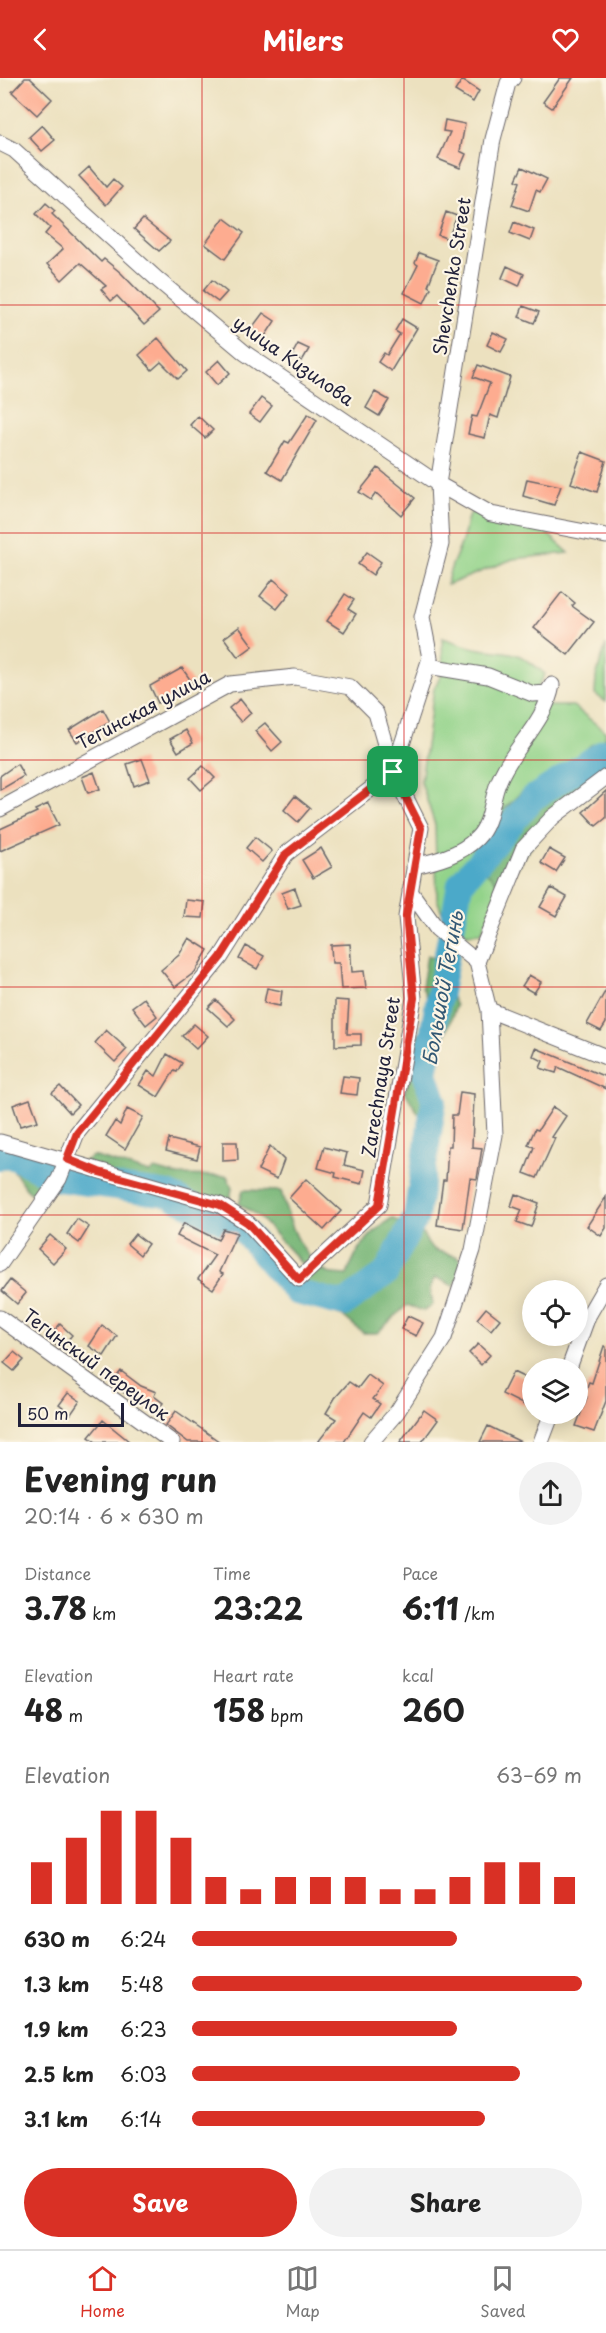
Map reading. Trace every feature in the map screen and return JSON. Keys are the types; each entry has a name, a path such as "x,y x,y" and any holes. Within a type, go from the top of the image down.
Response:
{"street":[{"name":"Shevchenko Street","path":"438,484 493,139 508,80"},
{"name":"улица Кизилова","path":"0,143 14,150 158,280 245,352 438,484 492,514 606,536"},
{"path":"0,1264 59,1179 77,1133 221,957 286,854 393,772 430,658 422,617 441,544 438,484"},
{"path":"414,866 451,855 479,837 489,817 497,786 513,757 536,725 550,698 552,685 547,693 533,694 488,676 428,666"},
{"name":"Тегинская улица","path":"0,809 230,684 295,677 350,687 376,713 393,772"},
{"name":"Zarechnaya Street","path":"0,1142 67,1159 99,1172 220,1205 248,1223 299,1280 379,1205 414,998 406,916 421,828 393,772"},
{"path":"477,962 523,849 553,817 606,777"},
{"path":"371,1442 397,1412 444,1338 474,1250 495,1135 489,1010 477,962 437,928 410,891"},
{"path":"489,1010 606,1057"},
{"path":"573,1358 588,1317 606,1285"},
{"name":"Тегинский переулок","path":"0,1318 172,1442"},
{"path":"542,1442 548,1424"}],"green space":[{"path":"473,511 541,528 569,553 513,559 447,585 467,520"},
{"path":"442,638 475,648 515,654 528,660 545,674 538,687 547,706 573,706 606,732 603,742 591,746 559,774 523,791 502,887 481,933 466,934 443,915 437,899 435,825 421,782 434,688 443,672"},
{"path":"606,644 606,702 595,694 596,677"},
{"path":"606,737 606,777 553,817 502,887 484,870 486,838 504,809 523,791 559,774 591,745 603,742"},
{"path":"427,955 454,964 447,987 456,1006 435,1062 435,1087 427,1112 418,1113 405,1092 414,1063 417,1037 432,1009 422,987"},
{"path":"0,1146 26,1157 49,1162 56,1167 38,1198 27,1189 10,1167 4,1162 0,1164"},
{"path":"93,1156 150,1173 155,1169 176,1175 227,1176 232,1188 230,1200 220,1205 129,1184 107,1192 70,1184 70,1169"},
{"path":"243,1190 281,1191 287,1213 303,1247 318,1266 328,1273 347,1275 364,1242 392,1218 423,1234 428,1244 435,1250 458,1257 465,1264 454,1286 435,1277 430,1288 433,1304 424,1311 407,1305 377,1333 363,1333 344,1317 306,1305 300,1271 304,1266 258,1216 239,1204"}],"building":[{"path":"25,78 30,78 52,99 37,115 12,92"},
{"path":"560,78 573,78 552,108 543,102"},
{"path":"462,80 479,91 473,102 455,91"},
{"path":"445,120 465,124 460,151 466,154 460,168 438,159 450,132 443,131"},
{"path":"42,125 55,140 42,151 29,137"},
{"path":"89,167 106,187 113,179 122,187 106,205 79,176"},
{"path":"522,167 547,179 540,192 536,190 529,211 512,205 520,182 516,180"},
{"path":"46,203 55,211 52,214 101,262 104,259 121,273 159,312 144,325 117,296 111,301 101,289 106,286 80,263 62,280 47,264 63,249 45,234 50,228 36,214"},
{"path":"446,212 457,216 448,239 438,235"},
{"path":"224,218 244,233 225,259 205,244"},
{"path":"143,219 170,241 159,251 134,229"},
{"path":"514,222 534,230 530,241 510,233"},
{"path":"419,253 438,260 428,286 431,288 424,303 404,293 418,265 415,263"},
{"path":"507,266 524,274 519,286 502,278"},
{"path":"212,280 227,292 218,302 203,291"},
{"path":"523,306 539,312 534,323 519,317"},
{"path":"263,313 275,321 264,338 251,329"},
{"path":"402,319 417,328 391,371 378,362 384,353 387,355 400,334 395,331"},
{"path":"493,332 508,339 501,352 487,345"},
{"path":"158,338 187,371 178,379 161,362 152,370 139,355"},
{"path":"298,344 309,349 302,361 292,355"},
{"path":"219,360 230,373 217,385 206,372"},
{"path":"478,365 510,377 498,418 490,415 485,438 468,434 472,416 477,417 490,383 473,377"},
{"path":"375,392 389,400 379,416 366,408"},
{"path":"261,398 272,406 260,422 249,414"},
{"path":"308,414 317,420 282,480 267,471 285,441 289,443"},
{"path":"198,416 213,430 205,438 190,425"},
{"path":"582,452 606,461 597,492 571,483"},
{"path":"378,468 415,498 401,515 376,493 371,500 359,492"},
{"path":"527,479 561,486 554,505 523,496"},
{"path":"367,552 381,562 373,575 358,564"},
{"path":"273,579 290,593 277,609 260,596"},
{"path":"562,592 575,603 572,606 594,622 568,655 534,628"},
{"path":"345,594 354,600 348,609 356,614 344,632 327,621"},
{"path":"239,627 253,646 238,657 224,638"},
{"path":"182,668 194,685 158,703 150,686"},
{"path":"240,699 251,713 241,722 229,708"},
{"path":"103,709 110,722 77,742 69,730"},
{"path":"265,723 282,742 272,751 255,731"},
{"path":"186,730 193,743 178,752 170,739"},
{"path":"142,759 150,780 134,786 127,764"},
{"path":"17,764 24,776 0,790 0,776"},
{"path":"203,766 215,778 201,790 190,778"},
{"path":"94,772 100,789 88,793 82,777"},
{"path":"606,791 606,818 596,826 583,812"},
{"path":"295,796 310,808 298,822 284,810"},
{"path":"48,804 59,825 0,851 0,829 37,812 35,810"},
{"path":"255,837 272,851 262,862 246,848"},
{"path":"321,848 332,867 313,878 302,860"},
{"path":"549,849 565,858 556,872 541,863"},
{"path":"295,888 301,905 288,909 282,893"},
{"path":"551,888 567,897 556,916 540,907"},
{"path":"186,900 205,902 203,918 184,917"},
{"path":"189,938 208,950 195,972 175,987 161,970 179,955"},
{"path":"350,944 352,972 364,971 366,988 341,989 339,963 332,963 331,945"},
{"path":"246,946 264,956 257,969 239,959"},
{"path":"529,975 541,982 534,993 522,986"},
{"path":"267,988 282,991 280,1006 264,1003"},
{"path":"606,990 606,1023 601,1031 587,1024"},
{"path":"144,998 157,1016 146,1025 132,1007"},
{"path":"216,1000 235,1019 228,1026 208,1008"},
{"path":"335,1000 349,1001 347,1034 361,1034 361,1045 335,1046"},
{"path":"194,1024 208,1036 196,1049 182,1036"},
{"path":"106,1030 127,1049 115,1062 95,1043"},
{"path":"536,1048 606,1077 606,1089 558,1067 556,1073 540,1068 543,1061 533,1056"},
{"path":"167,1054 182,1063 177,1072 174,1071 158,1097 139,1085 148,1071 156,1076"},
{"path":"343,1076 359,1078 357,1095 340,1093"},
{"path":"60,1086 78,1105 70,1113 52,1093"},
{"path":"460,1092 474,1094 472,1147 482,1148 477,1179 470,1178 463,1229 437,1225 443,1180 446,1180 448,1146 451,1146 452,1115 457,1115"},
{"path":"30,1099 38,1121 20,1126 13,1105"},
{"path":"553,1107 566,1116 552,1137 555,1138 537,1178 524,1173 534,1147 528,1145 535,1129 538,1130"},
{"path":"127,1109 143,1117 125,1149 106,1136 115,1121 120,1125"},
{"path":"169,1139 200,1147 197,1159 166,1151"},
{"path":"223,1142 237,1142 238,1160 223,1161"},
{"path":"270,1146 284,1160 277,1179 258,1170"},
{"path":"324,1147 347,1153 344,1165 365,1170 362,1184 335,1177 336,1173 318,1168"},
{"path":"306,1179 341,1211 324,1230 289,1198"},
{"path":"515,1194 539,1203 531,1227 517,1222 522,1210 511,1206"},
{"path":"606,1197 606,1228 601,1236 587,1226"},
{"path":"77,1219 89,1227 79,1243 67,1234"},
{"path":"184,1223 218,1240 223,1229 237,1233 219,1272 223,1274 213,1289 198,1279 215,1255 177,1236"},
{"path":"135,1234 148,1244 140,1255 127,1244"},
{"path":"50,1235 66,1249 53,1263 38,1249"},
{"path":"10,1280 26,1293 17,1304 2,1291"},
{"path":"486,1308 500,1319 491,1330 477,1319"},
{"path":"408,1316 423,1323 416,1336 401,1329"},
{"path":"60,1324 72,1335 60,1349 48,1338"},
{"path":"102,1326 117,1336 104,1356 89,1346"},
{"path":"478,1344 490,1355 481,1365 469,1353"},
{"path":"604,1346 606,1347 606,1401 594,1432 576,1426 577,1424 588,1424 588,1384 589,1382 592,1383"},
{"path":"14,1352 24,1360 14,1371 4,1363"},
{"path":"121,1371 141,1386 156,1392 154,1396 163,1403 159,1408 128,1392 126,1394 111,1384"},
{"path":"513,1372 522,1376 522,1404 502,1394"},
{"path":"368,1375 383,1386 373,1399 380,1404 371,1417 364,1412 344,1442 318,1442 336,1419 326,1413 335,1398 349,1382 358,1388"},
{"path":"68,1393 80,1401 71,1414 59,1405"},
{"path":"424,1410 438,1420 422,1442 400,1442"},
{"path":"176,1411 220,1442 188,1442 166,1425"},
{"path":"103,1420 130,1442 96,1442 89,1437"},
{"path":"488,1426 521,1442 480,1442"}],"waterway":[{"name":"Большой Тегинь","path":"0,1157 12,1156 59,1179 168,1194 245,1232 296,1292 344,1304 386,1273 416,1217 434,1100 425,1073 460,884 533,798 606,751"}],"route":[{"path":"393,772 421,828 406,916 414,998 379,1205 299,1280 248,1223 220,1205 99,1172 67,1159 77,1133 221,957 286,854 343,808 393,772"}]}
